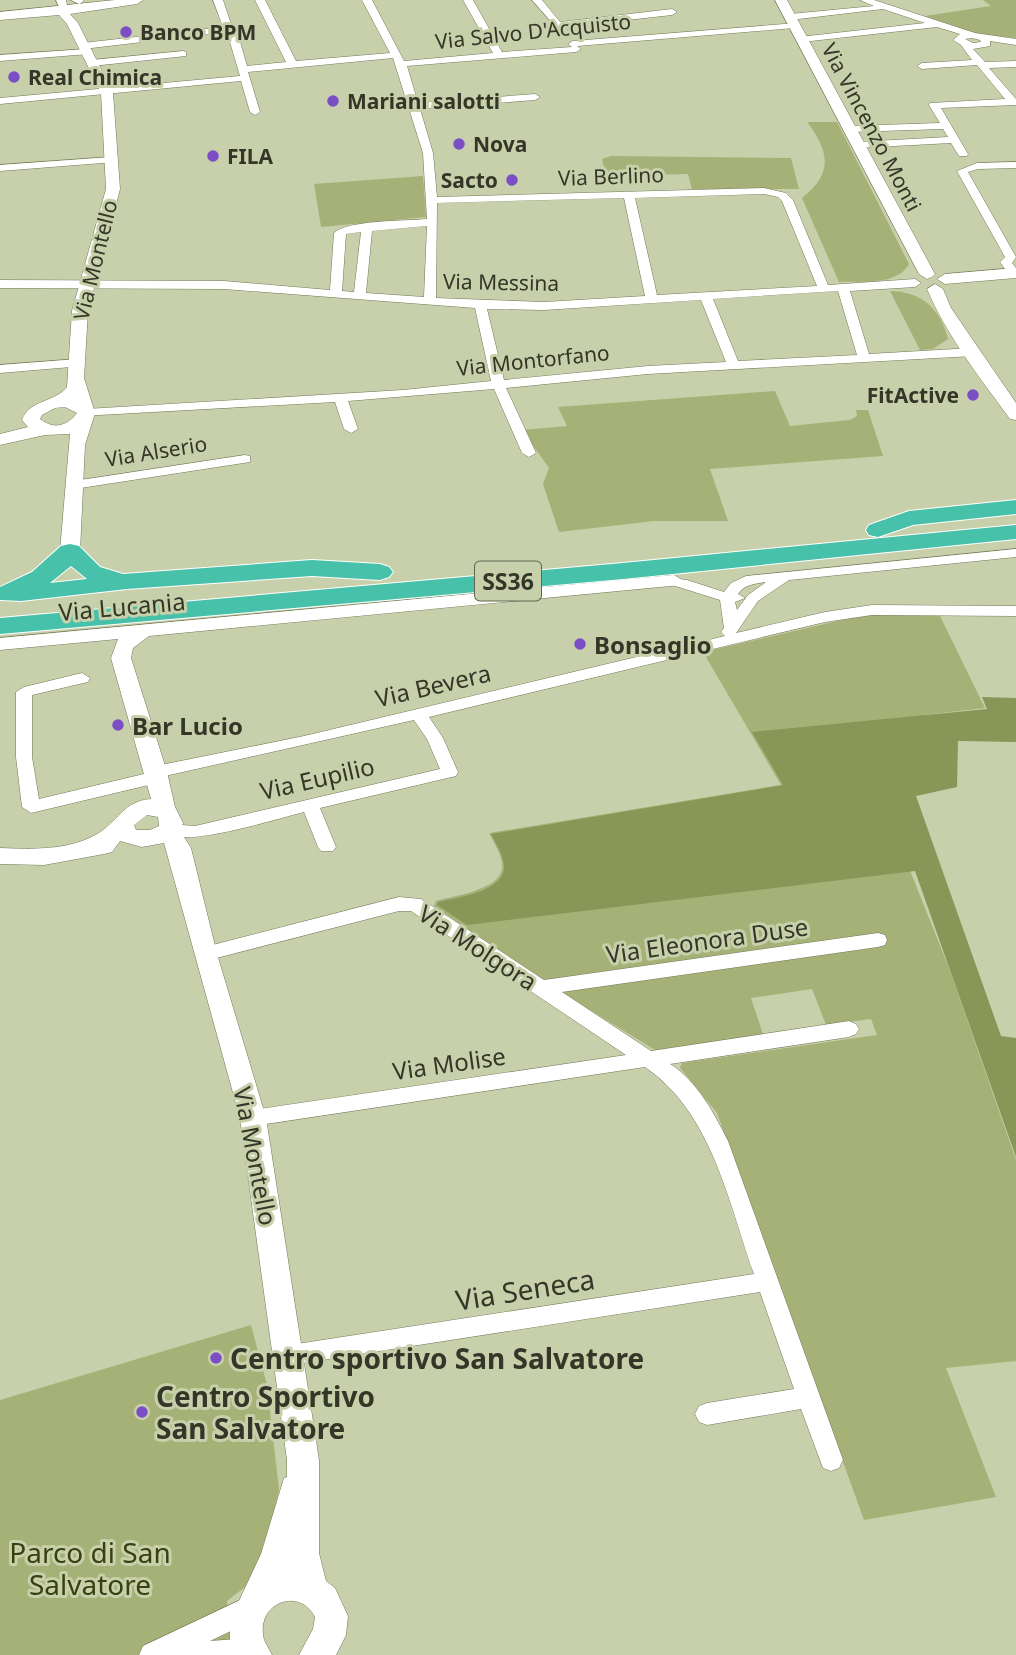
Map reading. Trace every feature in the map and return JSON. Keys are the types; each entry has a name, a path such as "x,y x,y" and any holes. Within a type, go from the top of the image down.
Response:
{"highway":[{"path":"674,581 877,538 909,517 1016,507"},
{"name":"SS36","path":"0,626 877,538 1016,518"},
{"name":"SS36","path":"2,599 877,538 1016,532"},
{"path":"2,599 48,574 60,564 69,551 91,572 121,582 139,582"},
{"path":"2,599 139,582 312,568 380,572"}],"street":[{"path":"0,16 63,10 82,4 137,0"},
{"path":"218,0 228,30 232,31 255,112"},
{"path":"260,0 292,64"},
{"path":"367,0 399,59 428,153 433,222 430,302"},
{"path":"468,0 499,56"},
{"path":"537,0 573,44"},
{"name":"Via Vincenzo Monti","path":"780,0 850,129 921,278"},
{"path":"865,0 937,24 959,38 1015,103"},
{"path":"63,10 82,4"},
{"name":"Via Salvo D'Acquisto","path":"0,101 107,93 245,74 292,64 499,56 576,49 573,44 792,21 886,7"},
{"name":"Via Montello","path":"63,10 107,93 113,193 86,283 78,333 77,371 87,415 76,445 69,551"},
{"path":"557,25 672,12"},
{"path":"802,39 937,24"},
{"path":"87,54 228,30"},
{"path":"959,38 1015,41"},
{"path":"959,38 980,38"},
{"path":"0,58 183,54"},
{"path":"922,66 1016,64"},
{"path":"1000,86 1016,86"},
{"path":"413,106 535,97"},
{"path":"963,154 934,105 1015,103"},
{"path":"850,129 946,125"},
{"path":"858,145 955,140"},
{"path":"0,168 111,160"},
{"path":"1015,273 1006,262 1011,258 962,171 970,167 1016,164"},
{"name":"Via Berlino","path":"432,200 764,191 782,195 787,200 824,289"},
{"path":"629,194 652,299"},
{"path":"336,288 340,233 344,230 433,222"},
{"path":"360,291 367,226"},
{"path":"921,278 940,284 1015,273"},
{"name":"Via Messina","path":"0,284 336,288 430,302 544,306 843,288 921,278"},
{"path":"940,284 943,308 1013,409"},
{"path":"843,288 866,360"},
{"path":"706,297 734,366"},
{"path":"480,305 499,386 528,453"},
{"name":"Via Montorfano","path":"87,415 499,386 648,370 973,352"},
{"path":"0,369 77,371 72,391 0,430"},
{"path":"341,398 351,429"},
{"path":"0,440 13,435 50,430 72,428 87,415 74,403 46,405 34,412 31,420 50,430 76,445"},
{"name":"Via Alserio","path":"74,485 245,459"},
{"path":"732,628 727,598 736,586 746,580 1016,553"},
{"path":"721,644 753,598 789,575"},
{"path":"674,581 695,585 727,598 753,598"},
{"name":"Via Lucania","path":"0,644 674,581"},
{"name":"Via Bevera","path":"82,678 24,692 24,757 31,807 825,617 872,610 1016,611"},
{"path":"0,644 95,643 121,658 121,648 126,642 145,630"},
{"name":"Via Montello","path":"121,658 157,778 167,831 253,1118 290,1355 303,1460 303,1553 312,1587 322,1596 329,1609 331,1623 319,1653"},
{"name":"Via Eupilio","path":"167,831 183,840 195,832 450,772 435,738 418,713"},
{"path":"310,805 327,847"},
{"path":"0,856 44,857 135,835 163,846 167,831 130,813 135,835"},
{"name":"Via Molgora","path":"205,954 407,903 423,908 673,1076 699,1107 718,1142 831,1460"},
{"name":"Via Eleonora Duse","path":"542,988 878,940"},
{"path":"652,1060 849,1029"},
{"name":"Via Molise","path":"253,1118 652,1060"},
{"name":"Via Seneca","path":"290,1355 769,1281"},
{"path":"707,1414 808,1397"},
{"name":"Via Montello","path":"253,1653 246,1637 246,1622 277,1554 303,1460"},
{"path":"152,1655 256,1601 273,1586 287,1582 312,1587"},
{"path":"193,1655 253,1653"}],"green space":[{"path":"983,0 1016,0 1016,38 974,34 925,16 991,6"},
{"path":"807,122 837,122 909,264 896,276 878,281 839,282 802,198 819,180 825,162 820,143"},
{"path":"611,156 791,158 799,189 692,189 688,174 606,176 602,159"},
{"path":"423,176 426,217 321,227 314,184"},
{"path":"890,291 920,298 928,304 935,310 948,339 933,349 920,350"},
{"path":"775,391 790,426 850,420 857,416 856,410 868,410 883,456 710,469 728,521 654,521 559,532 543,484 549,468 522,430 567,426 558,407"},
{"path":"938,612 985,708 924,715 942,780 877,788 949,968 1016,1160 1016,1361 946,1368 996,1497 864,1520 717,1113 680,1068 682,1063 877,1035 871,1019 826,1025 812,989 751,998 764,1037 660,1053 541,980 434,906 436,901 484,887 499,876 502,860 489,833 781,785 703,652 872,613"},
{"path":"982,697 1016,698 1016,742 958,741 957,787 916,796 1001,1036 1016,1038 1016,1157 915,871 467,925 437,905 438,902 481,891 499,879 504,870 503,860 491,834 783,785 752,732 987,709"},
{"name":"Parco di San Salvatore","path":"251,1325 267,1385 279,1490 262,1561 250,1583 227,1601 232,1655 0,1655 0,1400"}],"place":[{"name":"Banco BPM","path":"126,32"},
{"name":"Real Chimica","path":"14,77"},
{"name":"Mariani salotti","path":"333,101"},
{"name":"Nova","path":"459,144"},
{"name":"FILA","path":"213,156"},
{"name":"Sacto","path":"512,180"},
{"name":"FitActive","path":"973,395"},
{"name":"Bonsaglio","path":"580,644"},
{"name":"Bar Lucio","path":"118,725"},
{"name":"Centro sportivo San Salvatore","path":"216,1358"},
{"name":"Centro Sportivo San Salvatore","path":"142,1412"}]}
